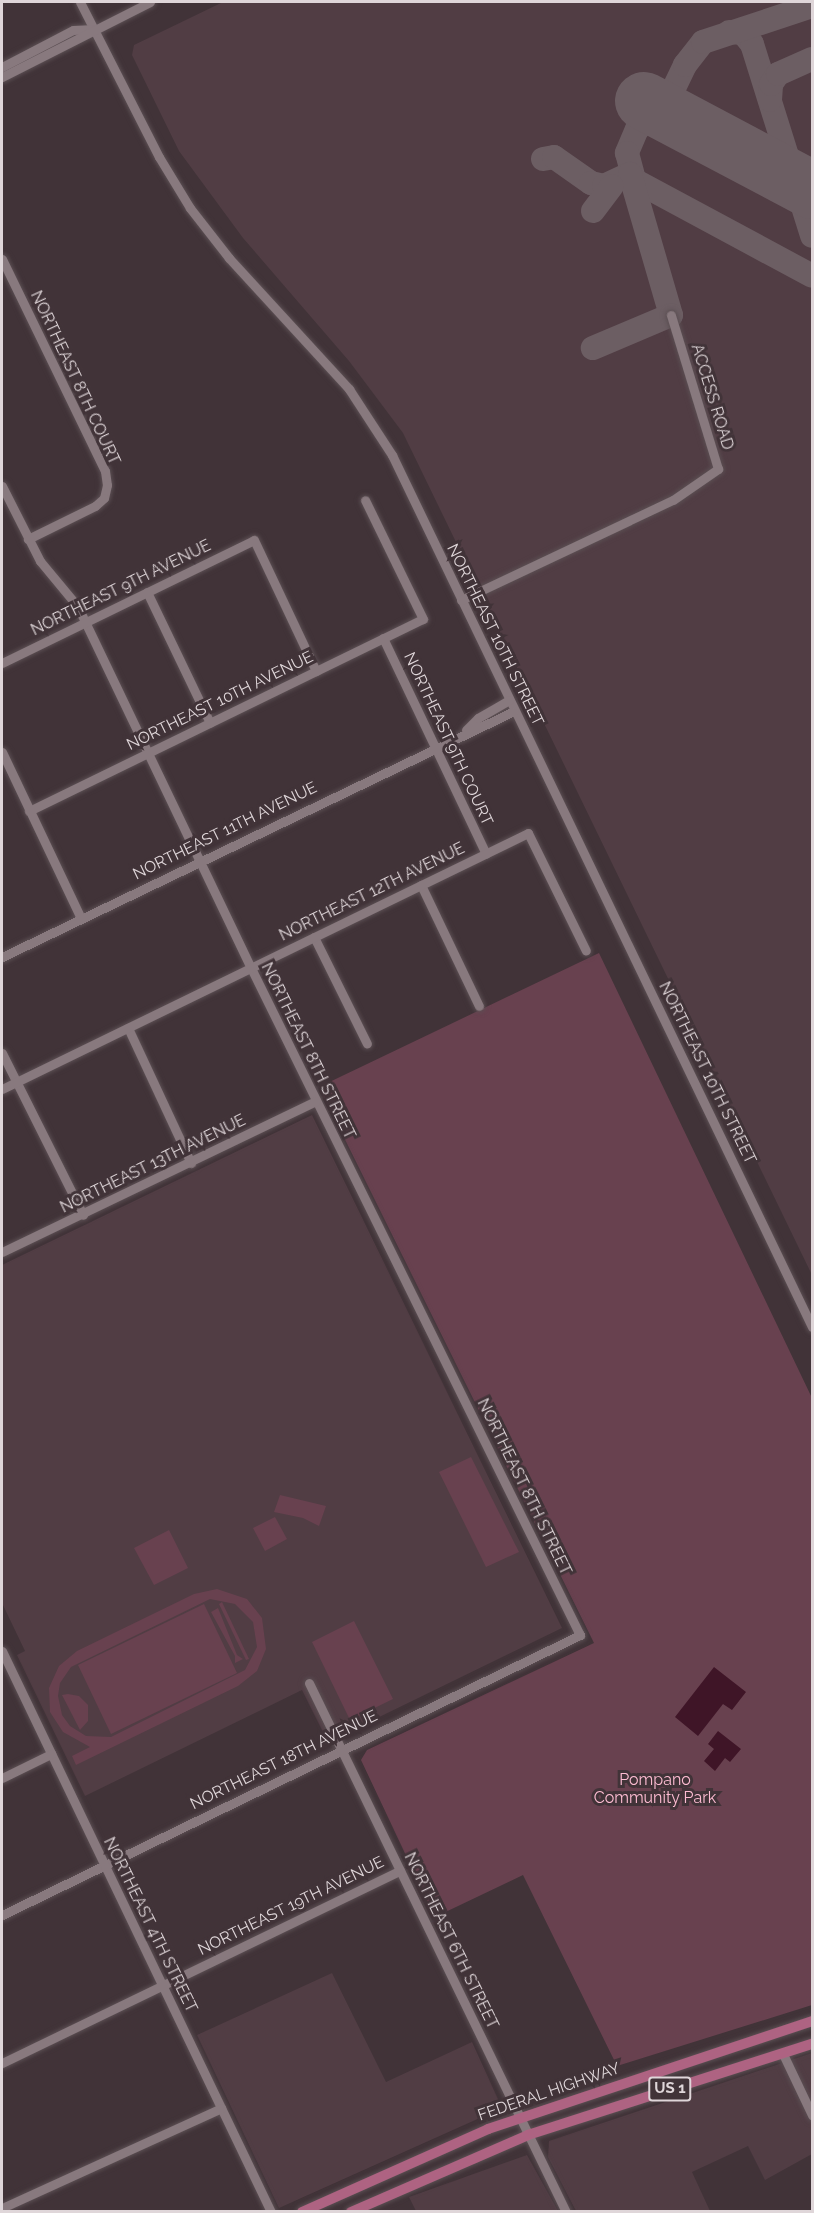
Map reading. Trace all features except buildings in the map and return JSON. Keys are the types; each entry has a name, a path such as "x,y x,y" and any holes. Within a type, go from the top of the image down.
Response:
{"main road":[{"name":"FEDERAL HIGHWAY","path":"302,2211 395,2167 519,2117 813,2021"},
{"name":"FEDERAL HIGHWAY","path":"351,2211 528,2135 813,2044"}],"street":[{"name":"NORTHEAST 10TH STREET","path":"80,2 159,157 190,208 229,258 349,389 392,455 813,1327"},
{"path":"2,77 150,2"},
{"path":"2,67 73,30 94,29"},
{"name":"NORTHEAST 8TH COURT","path":"2,259 105,471 107,485 104,498 95,506 28,539"},
{"name":"ACCESS ROAD","path":"461,600 673,500 718,469 671,315"},
{"name":"NORTHEAST 8TH STREET","path":"2,486 40,561 71,596 85,621 251,968 580,1635"},
{"name":"NORTHEAST 10TH AVENUE","path":"30,811 423,619 365,500"},
{"name":"NORTHEAST 9TH AVENUE","path":"2,663 254,540 316,671"},
{"path":"147,592 210,723"},
{"name":"NORTHEAST 9TH COURT","path":"383,638 486,854"},
{"name":"NORTHEAST 11TH AVENUE","path":"462,734 478,718 509,700"},
{"name":"NORTHEAST 11TH AVENUE","path":"2,957 434,746 514,711"},
{"path":"2,752 81,918"},
{"name":"NORTHEAST 12TH AVENUE","path":"2,1089 528,833 586,951"},
{"path":"421,885 479,1006"},
{"path":"314,937 367,1044"},
{"path":"128,1028 191,1163"},
{"path":"2,1053 83,1215"},
{"name":"NORTHEAST 13TH AVENUE","path":"2,1252 316,1101"},
{"name":"NORTHEAST 18TH AVENUE","path":"2,1915 106,1868 341,1749 580,1635"},
{"name":"NORTHEAST 4TH STREET","path":"3,1657 271,2211"},
{"name":"NORTHEAST 6TH STREET","path":"309,1683 566,2211"},
{"path":"2,1778 51,1754"},
{"name":"NORTHEAST 19TH AVENUE","path":"2,2064 400,1871"},
{"path":"783,2054 813,2115"},
{"path":"2,2208 39,2194 221,2108"},
{"path":"10,2211 39,2194"}],"shaded area":[{"path":"223,2 812,2 812,1275 403,433 349,361 243,238 179,151 132,55 134,45"},
{"path":"312,1115 562,1628 328,1742 302,1690 85,1796 17,1655 25,1651 2,1603 2,1265"},
{"path":"714,1667 746,1692 732,1710 723,1704 698,1736 675,1717"},
{"path":"718,1731 741,1749 730,1762 725,1758 715,1771 704,1761 714,1749 708,1744"},
{"path":"332,1973 386,2082 472,2042 502,2108 279,2208 197,2035"},
{"path":"812,2053 812,2154 765,2180 748,2146 692,2172 710,2211 576,2211 548,2157 549,2141"},
{"path":"527,2155 558,2211 416,2211 409,2197"}],"green space":[{"name":"Pompano Community Park","path":"599,953 812,1398 812,2005 617,2066 523,1875 435,1917 361,1760 367,1750 594,1643 319,1087"},
{"path":"471,1457 519,1552 486,1567 439,1472"},
{"path":"280,1495 326,1506 319,1526 303,1518 274,1512"},
{"path":"275,1517 287,1539 265,1551 253,1528"},
{"path":"169,1530 188,1568 154,1585 134,1548"},
{"path":"217,1589 247,1599 262,1618 266,1649 257,1671 238,1686 76,1765 72,1756 90,1747 63,1732 50,1712 49,1688 59,1666 77,1651 194,1594","holes":["210,1599 235,1604 253,1622 257,1647 245,1670 111,1737 86,1736 70,1726 62,1715 58,1696 60,1683 71,1667"]},
{"path":"222,1602 249,1659 246,1660 219,1604"},
{"path":"204,1604 237,1673 111,1734 78,1665"},
{"path":"218,1608 237,1655 243,1659 235,1663 235,1656 211,1612"},
{"path":"354,1621 393,1699 350,1720 312,1642"},
{"path":"62,1695 79,1696 88,1705 88,1721 80,1730"}],"taxiway":[{"path":"663,111 685,65 703,42 812,6"},
{"path":"729,32 743,33 752,44 812,236"},
{"path":"770,100 771,84 778,74 812,59"},
{"path":"676,118 652,117 637,129 627,153 634,180 812,276"},
{"path":"543,159 554,157 591,183 604,186 630,174 671,315 593,348"},
{"path":"593,211 612,186"}],"runway":[{"path":"644,101 812,190"}]}
